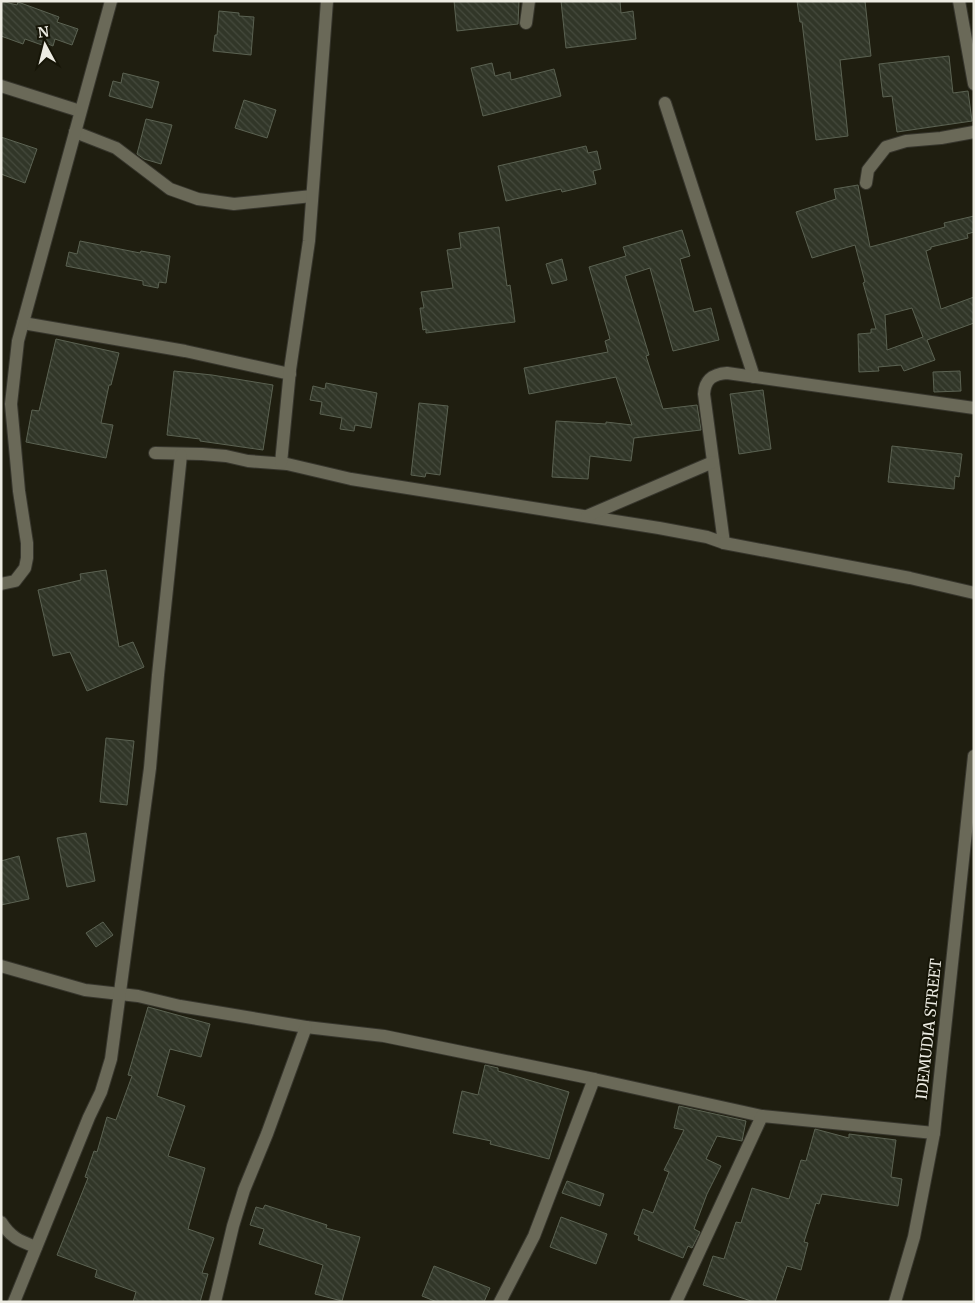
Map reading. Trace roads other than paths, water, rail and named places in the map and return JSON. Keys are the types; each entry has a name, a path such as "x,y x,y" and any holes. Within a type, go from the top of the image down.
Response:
{"street":[{"path":"1,584 15,581 25,568 27,558 27,543 19,491 11,404 18,341 111,1"},
{"path":"280,463 290,374 309,241 327,1"},
{"path":"526,23 529,1"},
{"path":"959,1 974,84"},
{"path":"1,86 80,111"},
{"path":"664,103 754,377"},
{"path":"75,132 116,148 170,188 198,199 234,204 312,196"},
{"path":"866,183 868,170 886,147 906,141 941,138 974,132"},
{"path":"23,323 185,351 290,374"},
{"path":"724,543 704,394 708,378 727,372 974,408"},
{"path":"155,453 226,456 248,461 280,463 351,479 707,537 724,543 910,578 974,593"},
{"path":"14,1302 89,1117 101,1092 112,1059 150,768 181,455"},
{"path":"587,516 713,462"},
{"name":"IDEMUDIA STREET","path":"895,1302 914,1237 934,1133 974,756"},
{"path":"1,966 85,990 138,996 180,1006 306,1027 384,1036 762,1116 934,1133"},
{"path":"215,1302 232,1226 306,1027"},
{"path":"500,1302 534,1236 594,1079"},
{"path":"676,1302 762,1116"},
{"path":"1,1222 9,1234 20,1241 36,1247"}]}
